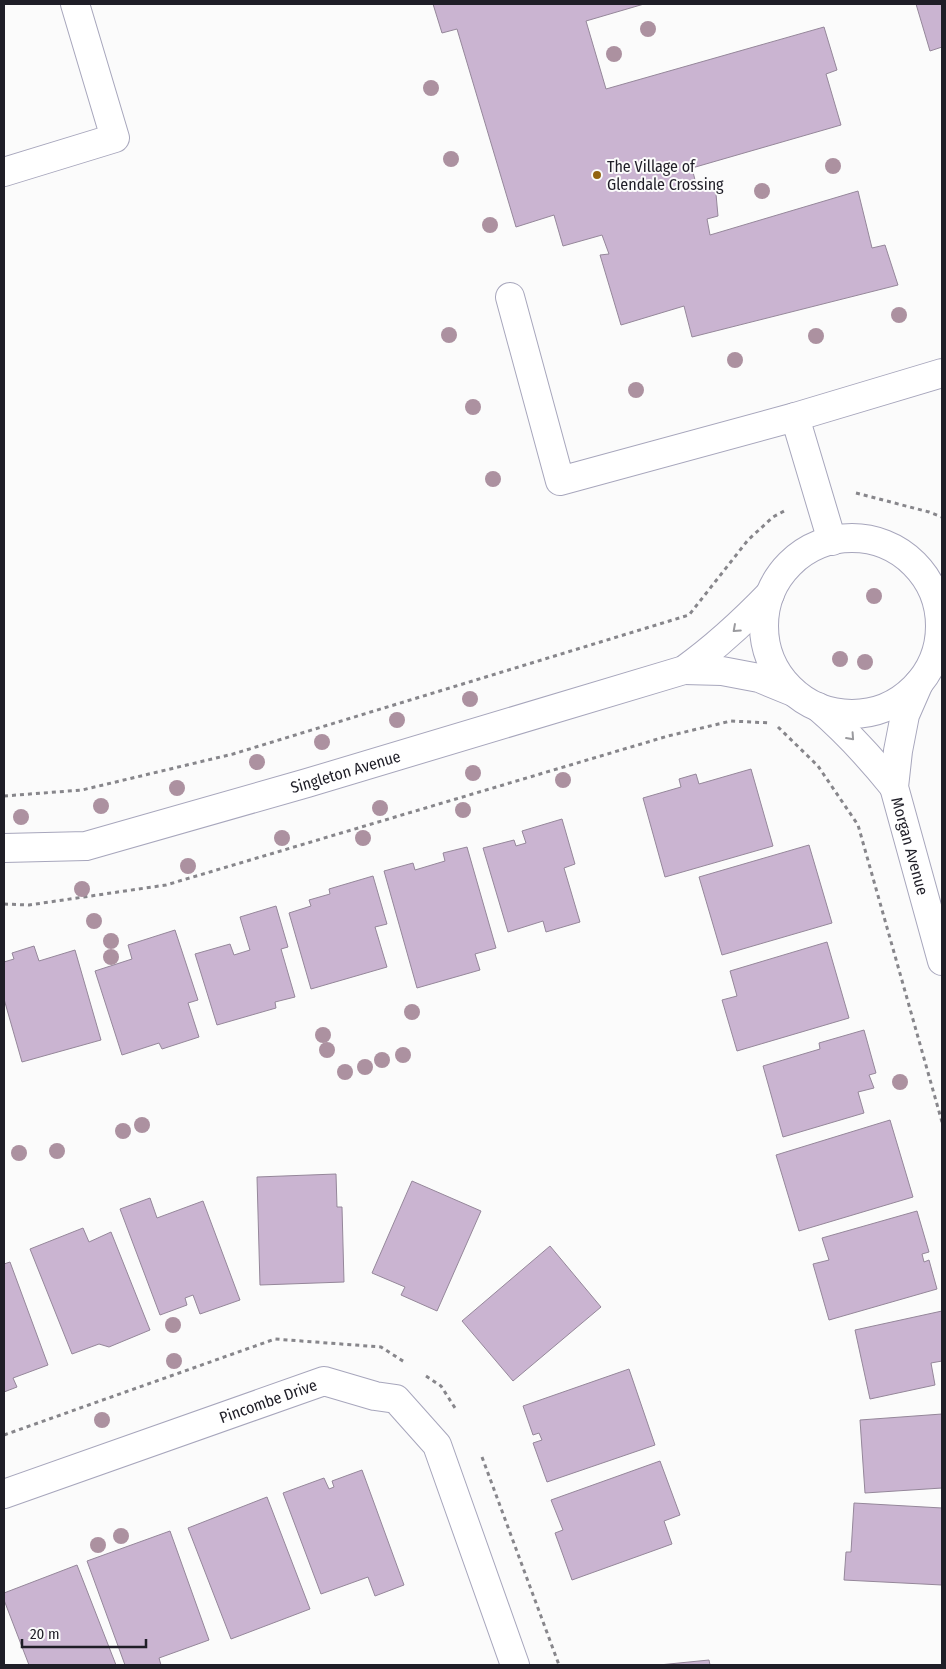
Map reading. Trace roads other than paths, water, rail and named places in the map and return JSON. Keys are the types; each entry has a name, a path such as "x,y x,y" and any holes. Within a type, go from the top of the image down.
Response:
{"street":[{"path":"4,172 115,138 75,4"},
{"path":"510,297 560,480 794,417 942,373"},
{"path":"794,417 832,541"},
{"path":"841,538 859,538 876,541 892,547 912,562 920,569 929,584 940,616 940,648 920,682 906,695 890,705 871,711 852,713 833,711 804,698 777,670 765,638 764,620 770,594 782,572 794,559 808,550 841,538"},
{"path":"912,562 942,570"},
{"name":"Singleton Avenue","path":"684,670 739,627 770,594"},
{"name":"Singleton Avenue","path":"4,848 86,846 307,783 684,670 722,671 758,678 804,698"},
{"name":"Morgan Avenue","path":"920,682 906,715 898,751 894,788 942,961"},
{"name":"Morgan Avenue","path":"804,698 844,729 894,788"},
{"name":"Pincombe Drive","path":"4,1494 324,1381 375,1396 396,1399 437,1445 515,1665"}],"place":[{"name":"The Village of Glendale Crossing","path":"597,175"}]}
